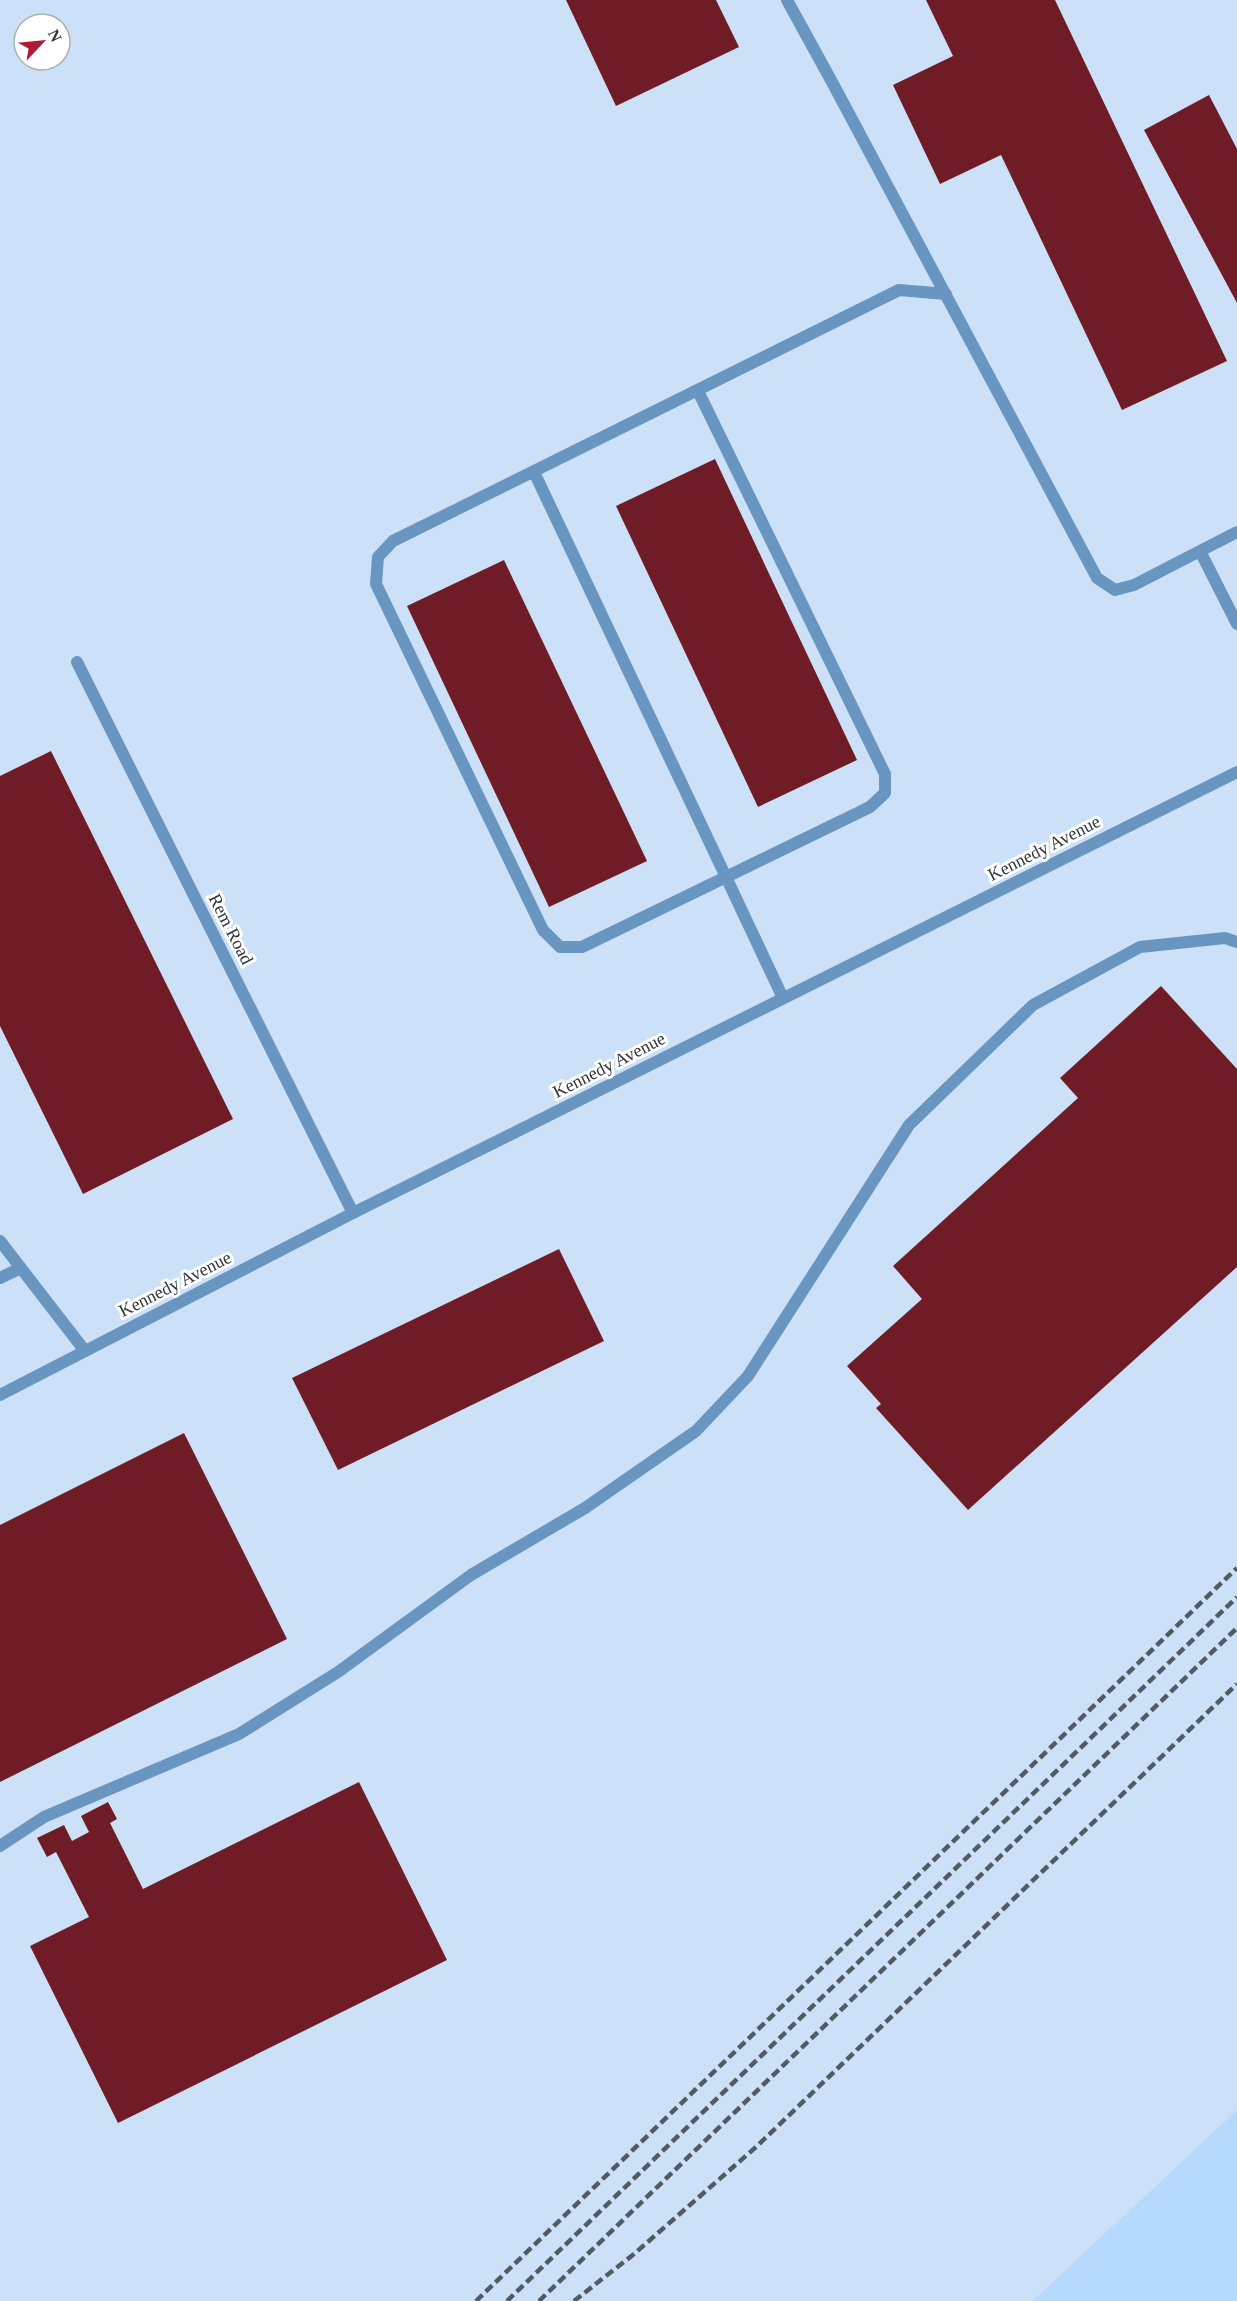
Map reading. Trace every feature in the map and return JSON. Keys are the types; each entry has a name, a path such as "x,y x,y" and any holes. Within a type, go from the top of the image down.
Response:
{"street":[{"path":"787,0 1097,578 1114,590 1134,585 1237,532"},
{"path":"698,391 885,774 885,793 870,807 582,947 560,948 543,930 376,584 378,557 393,542 899,290 946,294"},
{"path":"534,472 783,998"},
{"path":"1200,551 1237,624"},
{"name":"Rem Road","path":"77,662 353,1213"},
{"name":"Kennedy Avenue","path":"0,1395 353,1213 1237,772"},
{"path":"0,1846 44,1817 239,1734 338,1672 471,1575 585,1508 696,1431 748,1376 909,1125 1033,1005 1140,947 1225,939 1237,942"},
{"path":"0,1241 85,1351"},
{"path":"0,1278 21,1268"}],"shaded area":[{"path":"0,0 1237,0 1237,2110 1032,2301 0,2301"},
{"path":"1237,2110 1237,2301 1032,2301"}],"building":[{"path":"566,0 716,0 739,47 616,106"},
{"path":"926,0 1055,0 1227,361 1122,410 1001,155 940,184 893,85 953,56"},
{"path":"1209,95 1237,149 1237,303 1144,130"},
{"path":"715,459 857,760 758,807 616,506"},
{"path":"504,560 647,861 549,907 407,606"},
{"path":"51,751 233,1119 83,1194 0,1026 0,776"},
{"path":"1161,986 1237,1069 1237,1267 968,1510 876,1408 881,1404 847,1366 922,1299 893,1266 1078,1098 1060,1078"},
{"path":"559,1249 604,1341 338,1470 292,1378"},
{"path":"184,1433 287,1639 0,1782 0,1525"},
{"path":"359,1782 447,1960 118,2123 30,1946 89,1917 56,1852 47,1857 37,1838 64,1825 72,1841 89,1832 81,1816 108,1802 117,1819 110,1823 143,1889"}],"railway":[{"path":"476,2301 1237,1568"},
{"path":"507,2301 1237,1597"},
{"path":"539,2301 1237,1628"},
{"path":"574,2301 634,2254 756,2147 1237,1684"}]}
